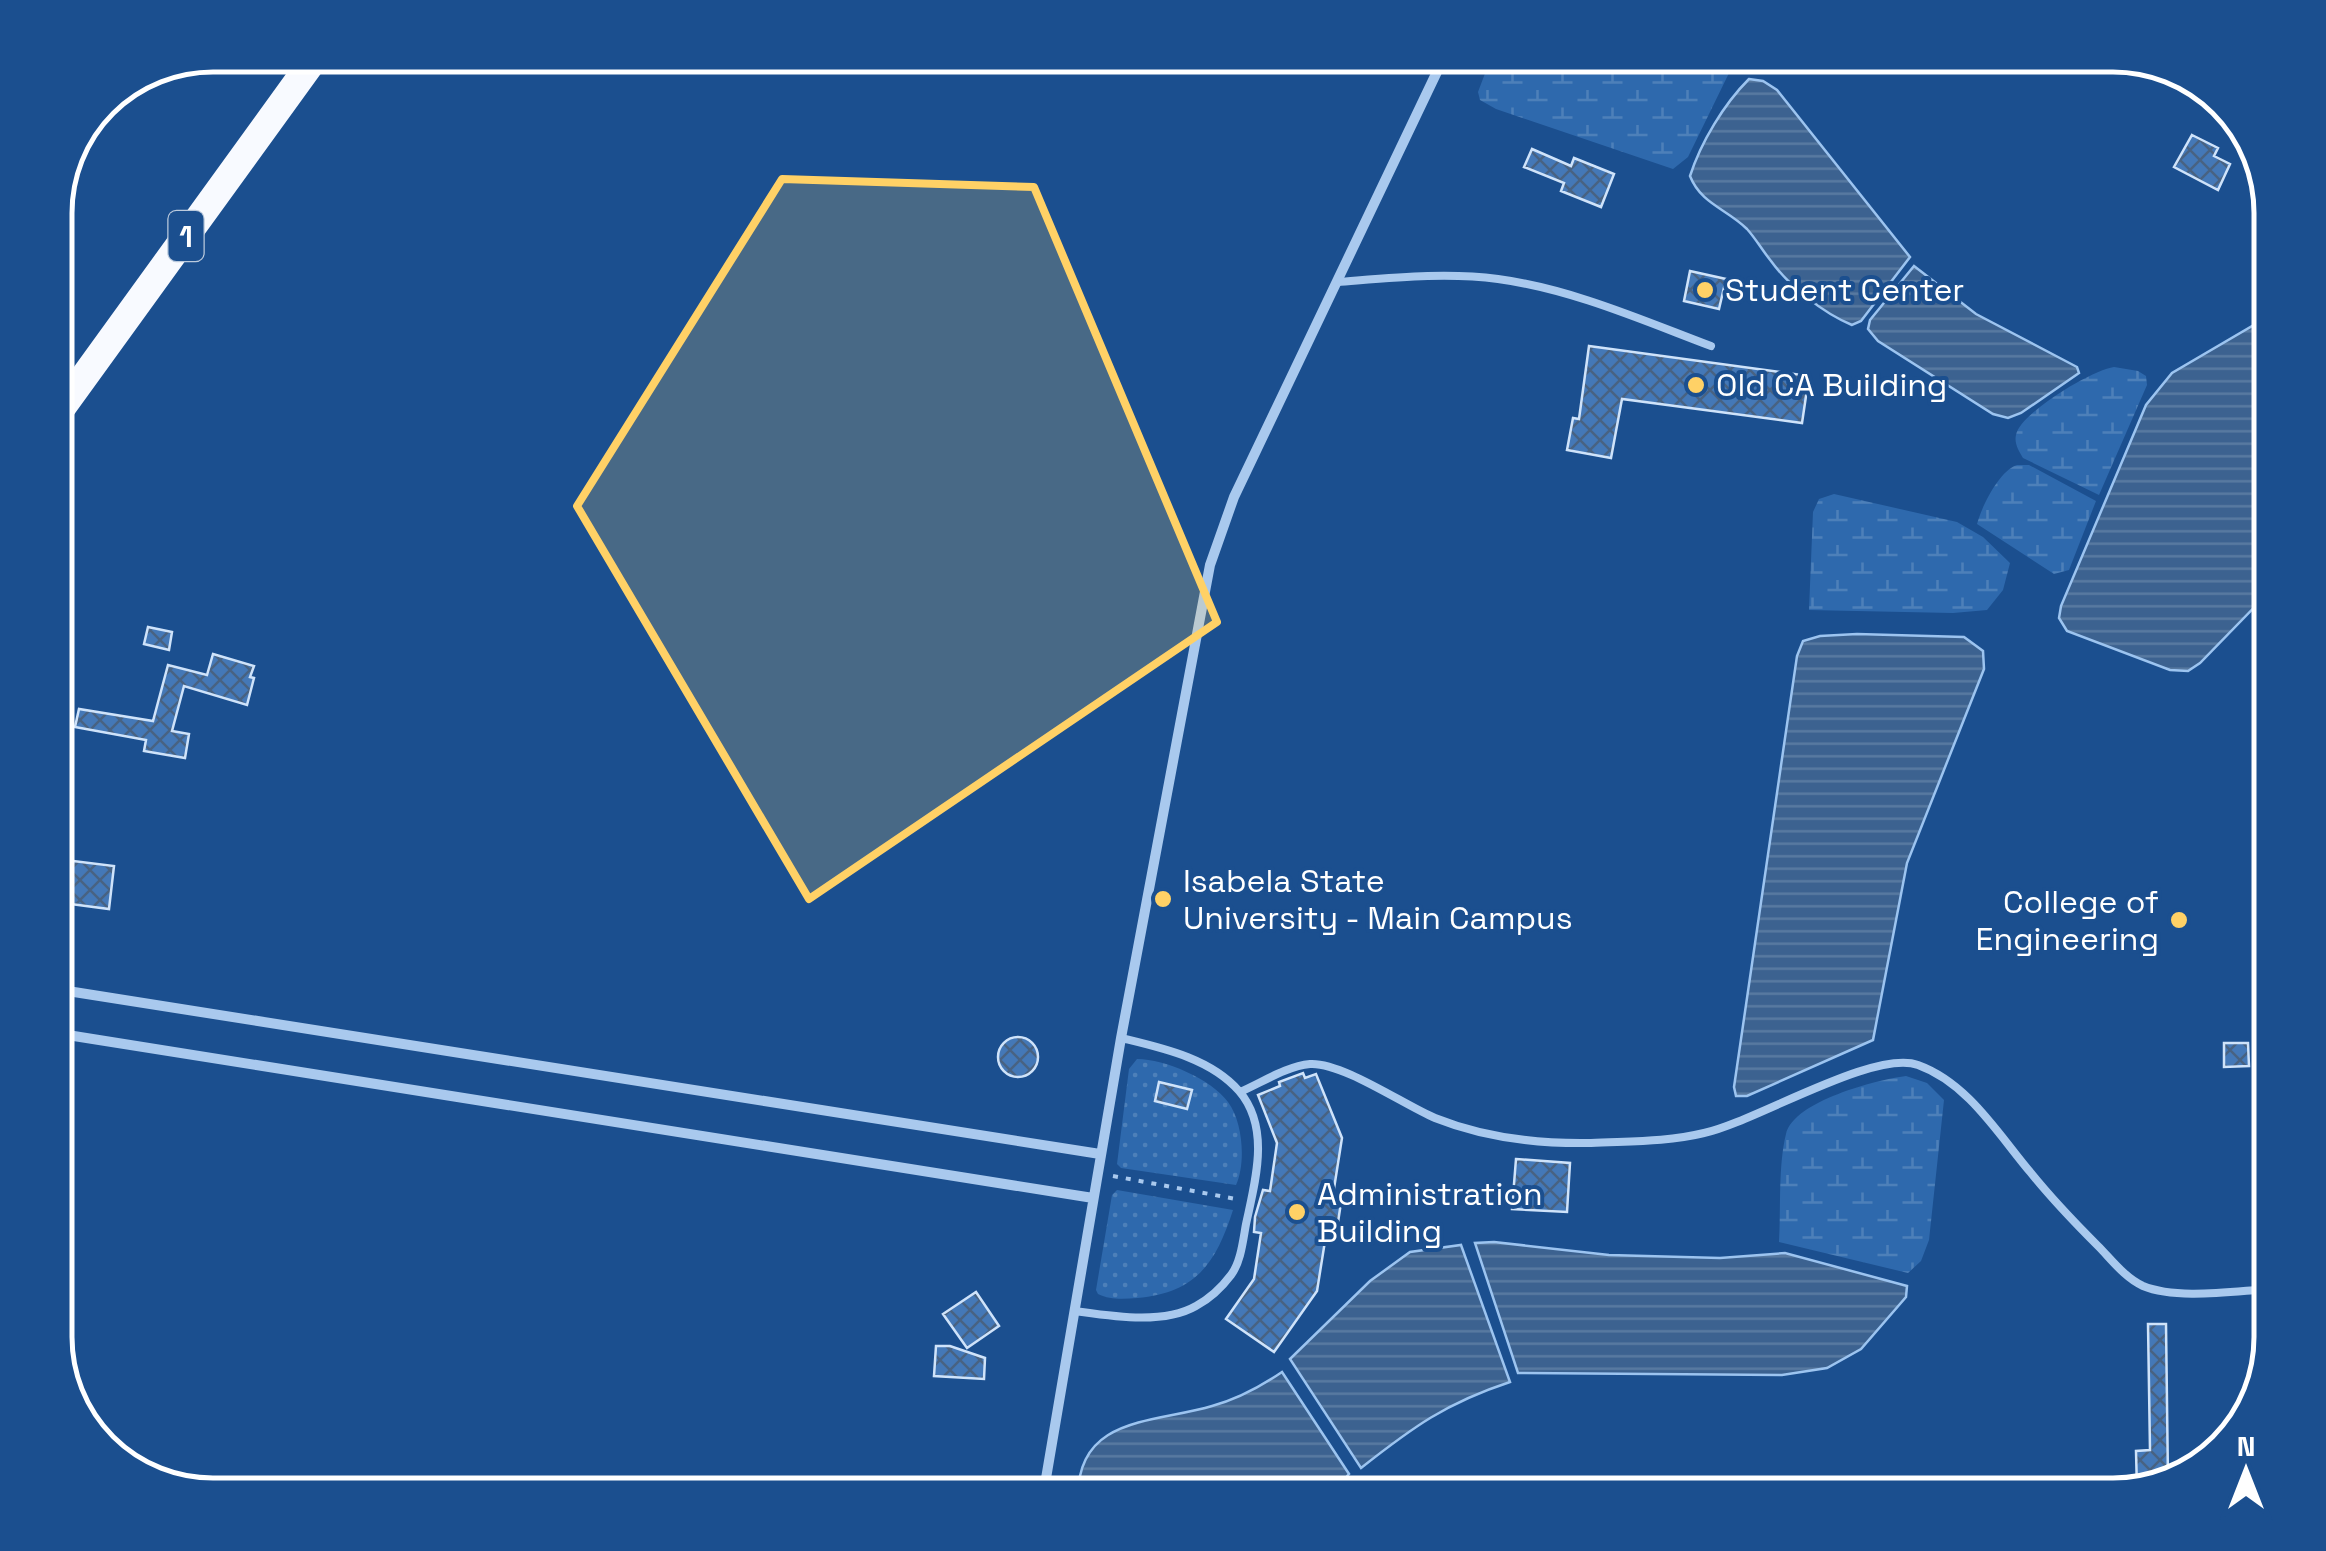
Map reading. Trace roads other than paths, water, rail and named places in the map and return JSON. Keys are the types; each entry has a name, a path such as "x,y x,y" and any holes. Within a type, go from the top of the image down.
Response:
{"highway":[{"name":"1","path":"73,392 304,73"}],"street":[{"path":"1046,1478 1100,1154 1210,565 1234,497 1436,73"},
{"path":"73,992 1100,1154"},
{"path":"73,1036 1094,1198"}],"lane":[{"path":"1337,282 1413,276 1499,280 1595,303 1711,346"},
{"path":"1075,1312 1142,1317 1194,1307 1233,1273 1258,1168 1256,1130 1240,1092 1200,1063 1121,1038"},
{"path":"1240,1092 1311,1064 1336,1070 1434,1118 1488,1135 1550,1144 1664,1140 1722,1128 1861,1071 1904,1062 1919,1065 1971,1098 2060,1208 2124,1273 2141,1285 2162,1291 2254,1290"}],"place":[{"name":"Student Center","path":"1705,290"},
{"name":"Old CA Building","path":"1696,385"},
{"name":"Isabela State University - Main Campus","path":"1163,899"},
{"name":"College of Engineering","path":"2179,920"},
{"name":"Administration Building","path":"1297,1212"}]}
